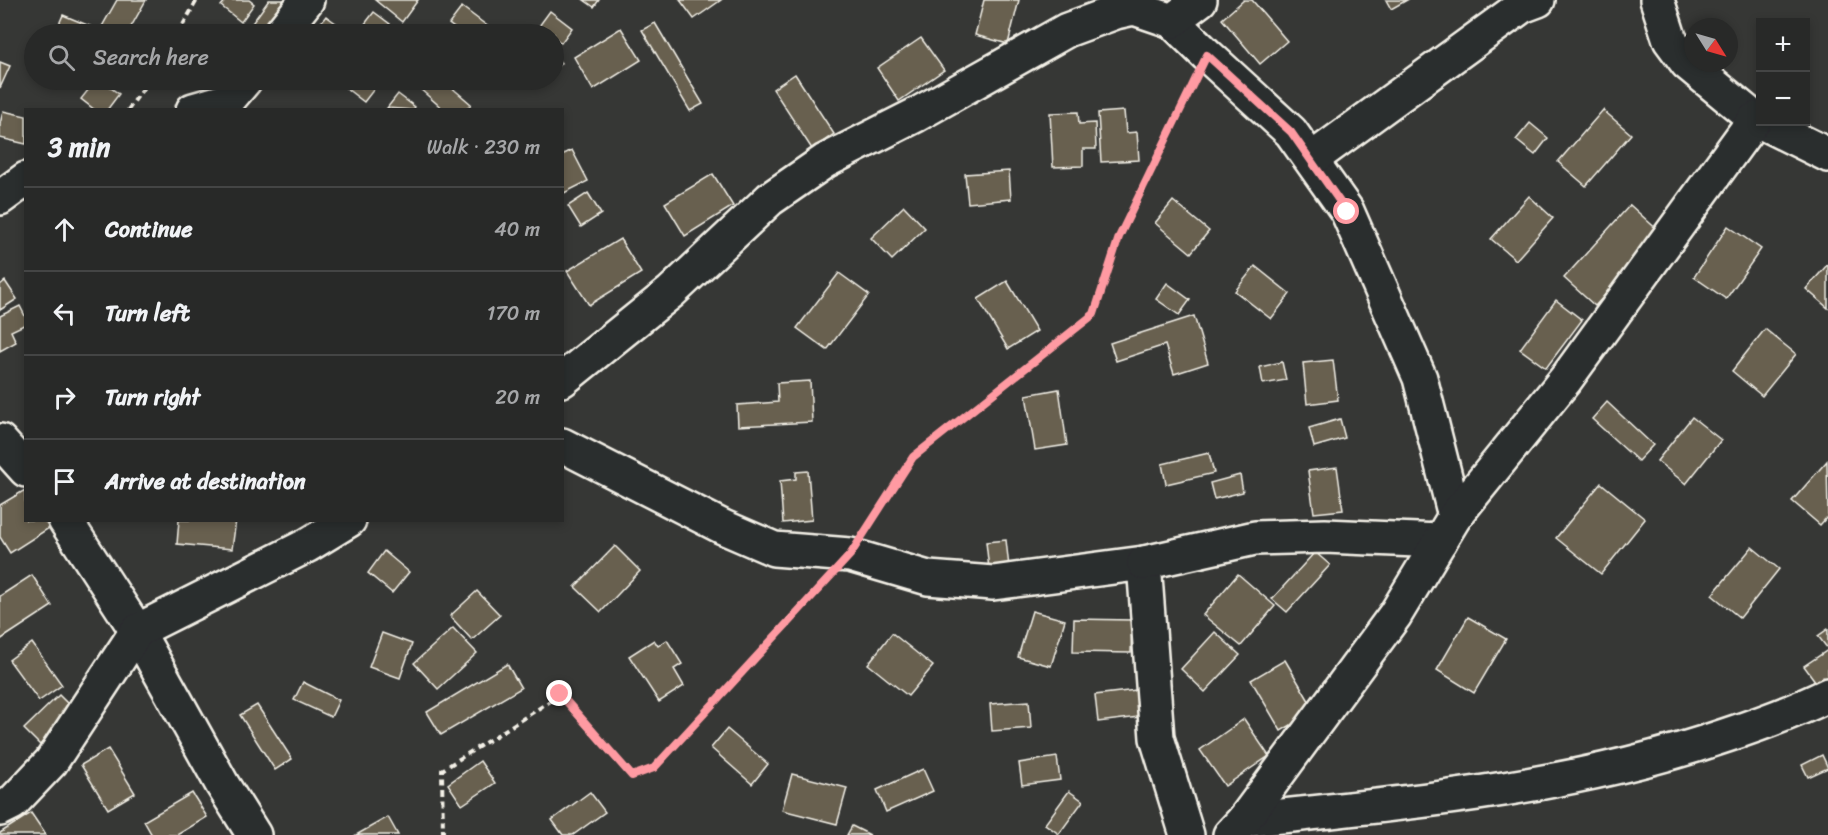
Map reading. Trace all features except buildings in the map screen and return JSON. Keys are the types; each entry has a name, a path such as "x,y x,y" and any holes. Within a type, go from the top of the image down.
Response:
{"street":[{"path":"288,24 307,0"},
{"path":"1172,21 1200,0"},
{"path":"1312,159 1522,6 1538,0"},
{"path":"1657,0 1670,40 1687,63 1755,119 1828,155"},
{"path":"564,378 671,292 771,199 825,161 916,115 1067,30 1116,12 1134,8 1172,21 1291,132 1347,212 1420,378 1448,529"},
{"path":"200,108 228,100 236,90"},
{"path":"1237,827 1395,615 1448,529 1566,379 1755,119"},
{"path":"0,198 24,180"},
{"path":"0,441 24,468"},
{"path":"564,446 723,527 774,549 850,555 928,578 993,583 1144,563 1255,538 1448,529"},
{"path":"66,522 137,632 222,784 254,835"},
{"path":"0,809 12,803 51,762 137,632 308,545 346,522"},
{"path":"1144,563 1157,738 1187,835"},
{"path":"1237,827 1536,785 1622,767 1685,750 1791,714 1828,695"}],"path":[{"path":"184,24 197,0"},
{"path":"443,835 442,770 560,694 632,776 654,768 850,555 913,457 1094,314 1119,237 1207,55"},
{"path":"129,108 142,90"}],"route":[{"path":"560,694 632,776 654,768 850,555 913,457 1094,314 1119,237 1207,55 1291,132 1347,212"}]}
